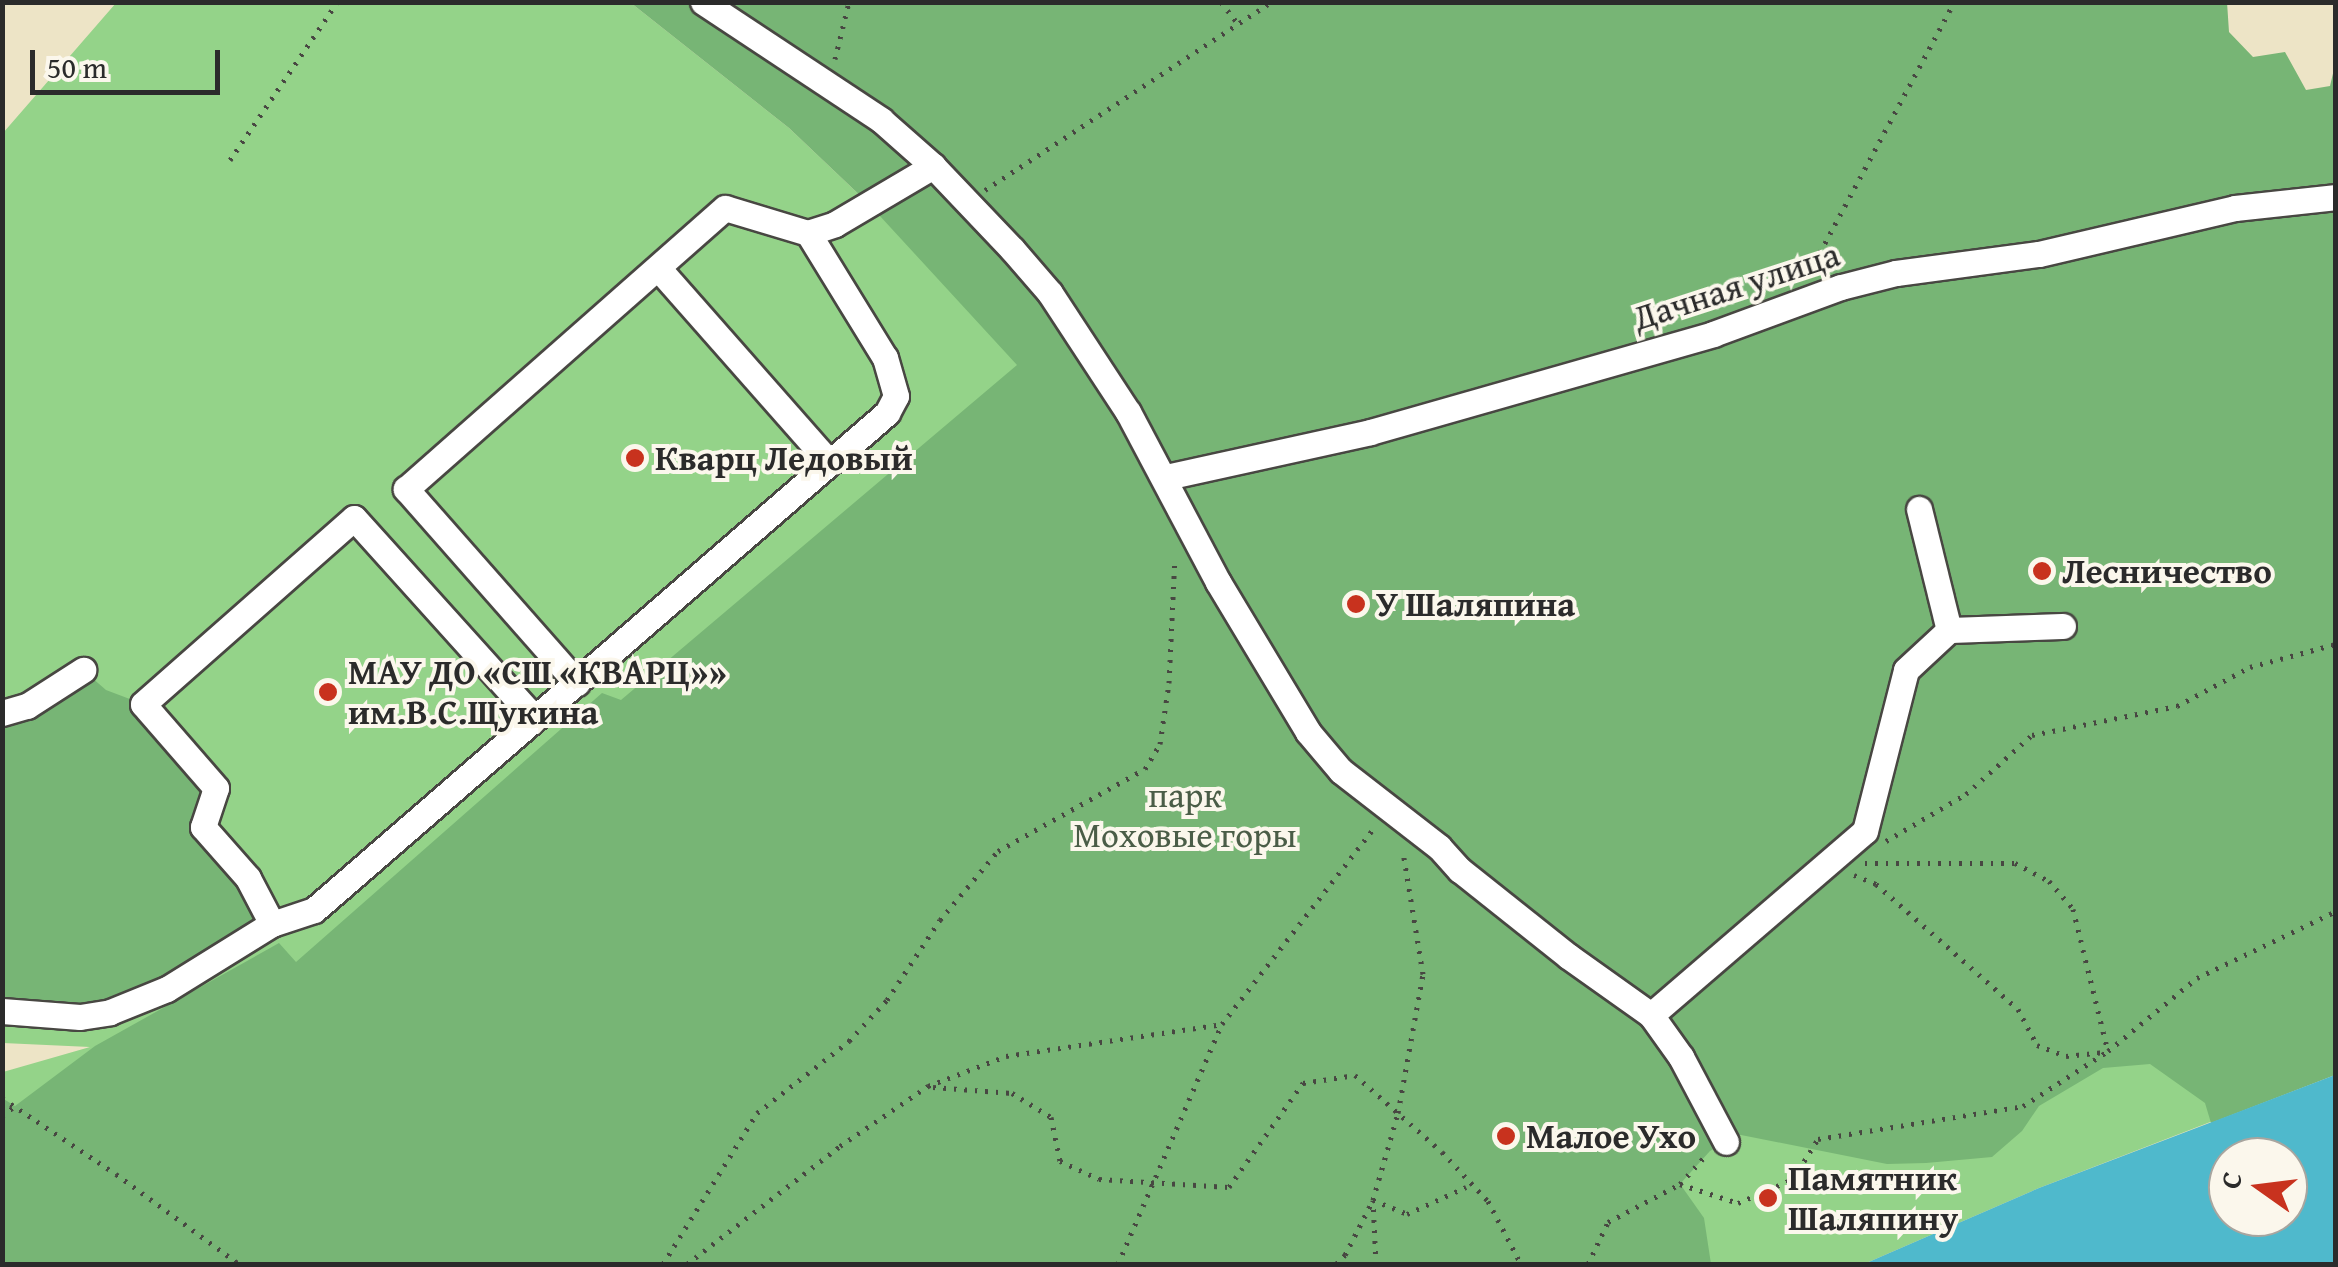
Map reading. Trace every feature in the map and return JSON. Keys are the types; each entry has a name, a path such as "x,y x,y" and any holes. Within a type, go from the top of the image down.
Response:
{"street":[{"path":"703,2 881,120 934,166 1050,293 1166,477 1218,582 1308,732 1341,772 1568,956 1651,1015 1681,1057 1726,1142"},
{"path":"577,683 406,489 725,208 808,233 835,224 934,166"},
{"name":"Дачная улица","path":"1166,477 1370,432 1712,334 1896,273 2039,254 2235,208 2336,197"},
{"path":"2,1011 80,1018 110,1012 167,989 272,924 314,910 887,412 896,396 885,358 808,233"},
{"path":"658,268 828,461"},
{"path":"1919,509 1949,630"},
{"path":"272,924 248,878 203,827 216,788 143,704 354,518 526,708 527,722"},
{"path":"1651,1015 1865,831 1906,670 1949,630 2064,626"},
{"path":"2,714 28,706 83,670"}],"path":[{"path":"829,86 850,2"},
{"path":"1221,2 1238,24"},
{"path":"967,201 1271,2"},
{"path":"1792,305 1954,2"},
{"path":"230,160 336,4"},
{"path":"663,1264 757,1113 849,1041 887,1000 940,920 998,851 1145,769 1160,744 1169,682 1174,548"},
{"path":"1880,844 1966,794 2032,735 2176,706 2250,667 2336,644"},
{"path":"1118,1264 1222,1024 1392,812"},
{"path":"1336,1264 1346,1255 1373,1200 1398,1114 1423,974 1414,899 1392,812"},
{"path":"1828,864 2016,862 2049,882 2072,909 2108,1051"},
{"path":"1828,864 1876,884 2018,1009 2037,1045 2066,1056 2108,1051"},
{"path":"1680,1184 1738,1203 1793,1178 1818,1139 2023,1106 2108,1051 2197,978 2336,911"},
{"path":"687,1264 840,1146 928,1086 1006,1056 1222,1024"},
{"path":"928,1086 1012,1093 1050,1118 1060,1160 1100,1179 1229,1187 1303,1083 1354,1075 1488,1202 1521,1264"},
{"path":"2,1098 239,1264"},
{"path":"2,1116 15,1106"},
{"path":"1588,1264 1608,1222 1680,1184 1710,1151 1726,1142"},
{"path":"1373,1200 1408,1214 1466,1187"},
{"path":"1373,1200 1376,1264"}],"green space":[{"name":"парк Моховые горы","path":"2227,2 2229,32 2253,57 2285,52 2306,90 2330,86 2335,65 2335,1075 2211,1123 2205,1103 2150,1064 2103,1068 2039,1106 2022,1131 1992,1157 1887,1164 1721,1131 1726,1142 1710,1151 1680,1184 1704,1218 1711,1264 3,1264 2,1098 15,1106 95,1046 279,943 296,962 602,693 621,700 1017,365 868,203 789,128 631,3"},
{"name":"парк Моховые горы","path":"116,3 631,3 789,128 868,203 2270,1099 2039,1188 1864,1264 3,1264 3,1072 90,1047 3,1043 3,133"},
{"path":"83,670 106,690 143,704 216,788 203,827 272,924 110,1012 3,1011 3,713"}],"water":[{"path":"2335,1075 2335,1264 1864,1264 2039,1188"}],"place":[{"name":"Кварц Ледовый","path":"635,458"},
{"name":"Лесничество","path":"2042,571"},
{"name":"У Шаляпина","path":"1356,604"},
{"name":"МАУ ДО «СШ «КВАРЦ»» им.В.С.Щукина","path":"328,692"},
{"name":"Малое Ухо","path":"1506,1136"},
{"name":"Памятник Шаляпину","path":"1768,1198"}]}
